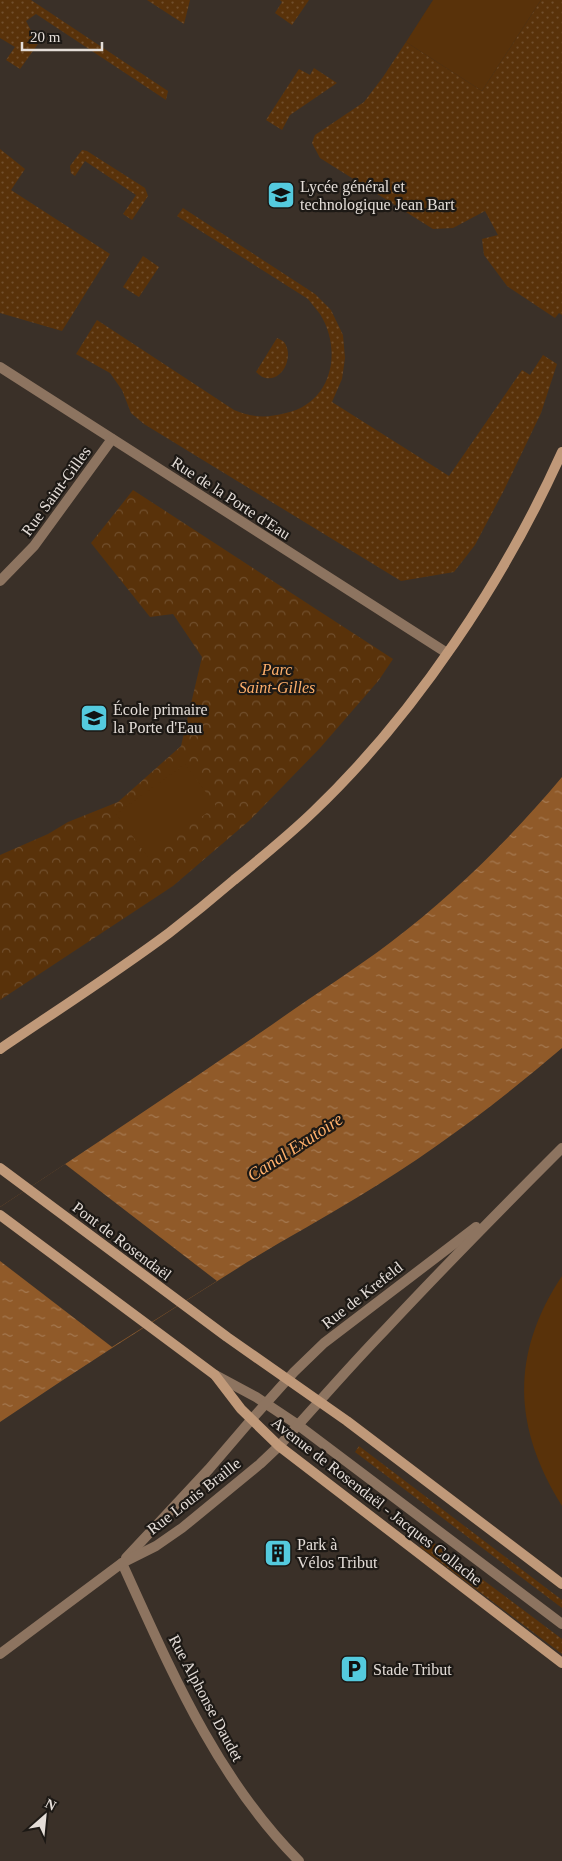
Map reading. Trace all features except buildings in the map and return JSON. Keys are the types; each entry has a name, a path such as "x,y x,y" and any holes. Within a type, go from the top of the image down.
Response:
{"main road":[{"path":"0,1049 171,932 288,835 328,797 375,746 410,704 447,653 502,566 538,502 562,452"},
{"name":"Pont de Rosendaël","path":"0,1168 227,1338 287,1380"},
{"path":"0,1215 215,1375"},
{"name":"Avenue de Rosendaël - Jacques Collache","path":"215,1375 251,1420 279,1446 562,1663"},
{"path":"287,1380 376,1443 562,1584"}],"street":[{"name":"Rue de la Porte d'Eau","path":"0,367 447,653"},
{"name":"Rue Saint-Gilles","path":"0,580 34,546 112,439"},
{"name":"Rue de Krefeld","path":"279,1446 320,1403 374,1340 502,1207 562,1148"},
{"name":"Rue de Krefeld","path":"251,1420 287,1380 336,1333 502,1207"},
{"name":"Avenue de Rosendaël - Jacques Collache","path":"215,1375 298,1426 562,1624"},
{"name":"Rue Louis Braille","path":"122,1563 209,1469 251,1420"},
{"name":"Rue Louis Braille","path":"0,1654 122,1563 168,1539 279,1446"},
{"name":"Rue Alphonse Daudet","path":"122,1563 189,1705 214,1749 261,1819 299,1861"}],"green space":[{"path":"0,0 31,0 168,91 166,100 36,14 26,21 38,44 20,69 6,60 15,47 0,38"},
{"path":"147,0 190,0 184,24"},
{"path":"280,0 309,0 292,25 275,13 282,2"},
{"path":"433,0 541,0 482,91 406,42"},
{"path":"541,0 562,0 562,315 559,313 555,318 507,286 484,255 482,239 498,235 485,211 453,228 433,229 320,158 312,143 315,135 364,102 406,42 482,91"},
{"path":"314,68 337,83 290,115 282,130 266,120 299,69 310,75"},
{"path":"0,149 25,169 11,190 110,254 62,331 0,313"},
{"path":"82,150 87,151 145,188 148,196 132,220 123,214 136,195 85,161 75,176 71,173 70,166"},
{"path":"183,208 315,294 331,310 343,335 345,358 342,379 332,402 449,476 522,370 530,375 543,355 557,364 541,413 504,490 475,545 454,572 401,581 144,424 131,413 122,390 110,373 76,354 97,320 234,410 254,416 279,415 302,407 314,399 323,387 329,374 331,344 327,328 320,314 308,299 177,216"},
{"path":"143,256 159,267 139,297 123,287"},
{"path":"277,338 284,342 287,347 286,366 278,375 272,378 265,378 256,372"},
{"name":"Parc Saint-Gilles","path":"133,490 393,659 379,680 320,748 250,820 173,886 0,1000 0,855 48,834 68,822 118,802 181,746 202,657 173,614 150,617 91,543"},
{"path":"185,764 216,806 148,857 116,814"},
{"path":"562,1276 562,1506 546,1477 534,1448 527,1420 524,1391 526,1362 533,1334 545,1305"},
{"path":"359,1446 562,1600 562,1608 355,1452"},
{"path":"427,1538 562,1639 562,1654 420,1547"}],"water":[{"name":"Canal Exutoire","path":"562,777 562,1048 489,1108 412,1163 208,1287 88,1363 0,1422 0,1207 205,1070 391,942 437,905 481,864 523,822"}],"pier":[{"path":"65,1164 217,1281 112,1347 0,1261 0,1207"}],"place":[{"name":"Lycée général et technologique Jean Bart","path":"281,195"},
{"name":"École primaire la Porte d'Eau","path":"94,718"},
{"name":"Park à Vélos Tribut","path":"278,1553"},
{"name":"Stade Tribut","path":"354,1669"}]}
